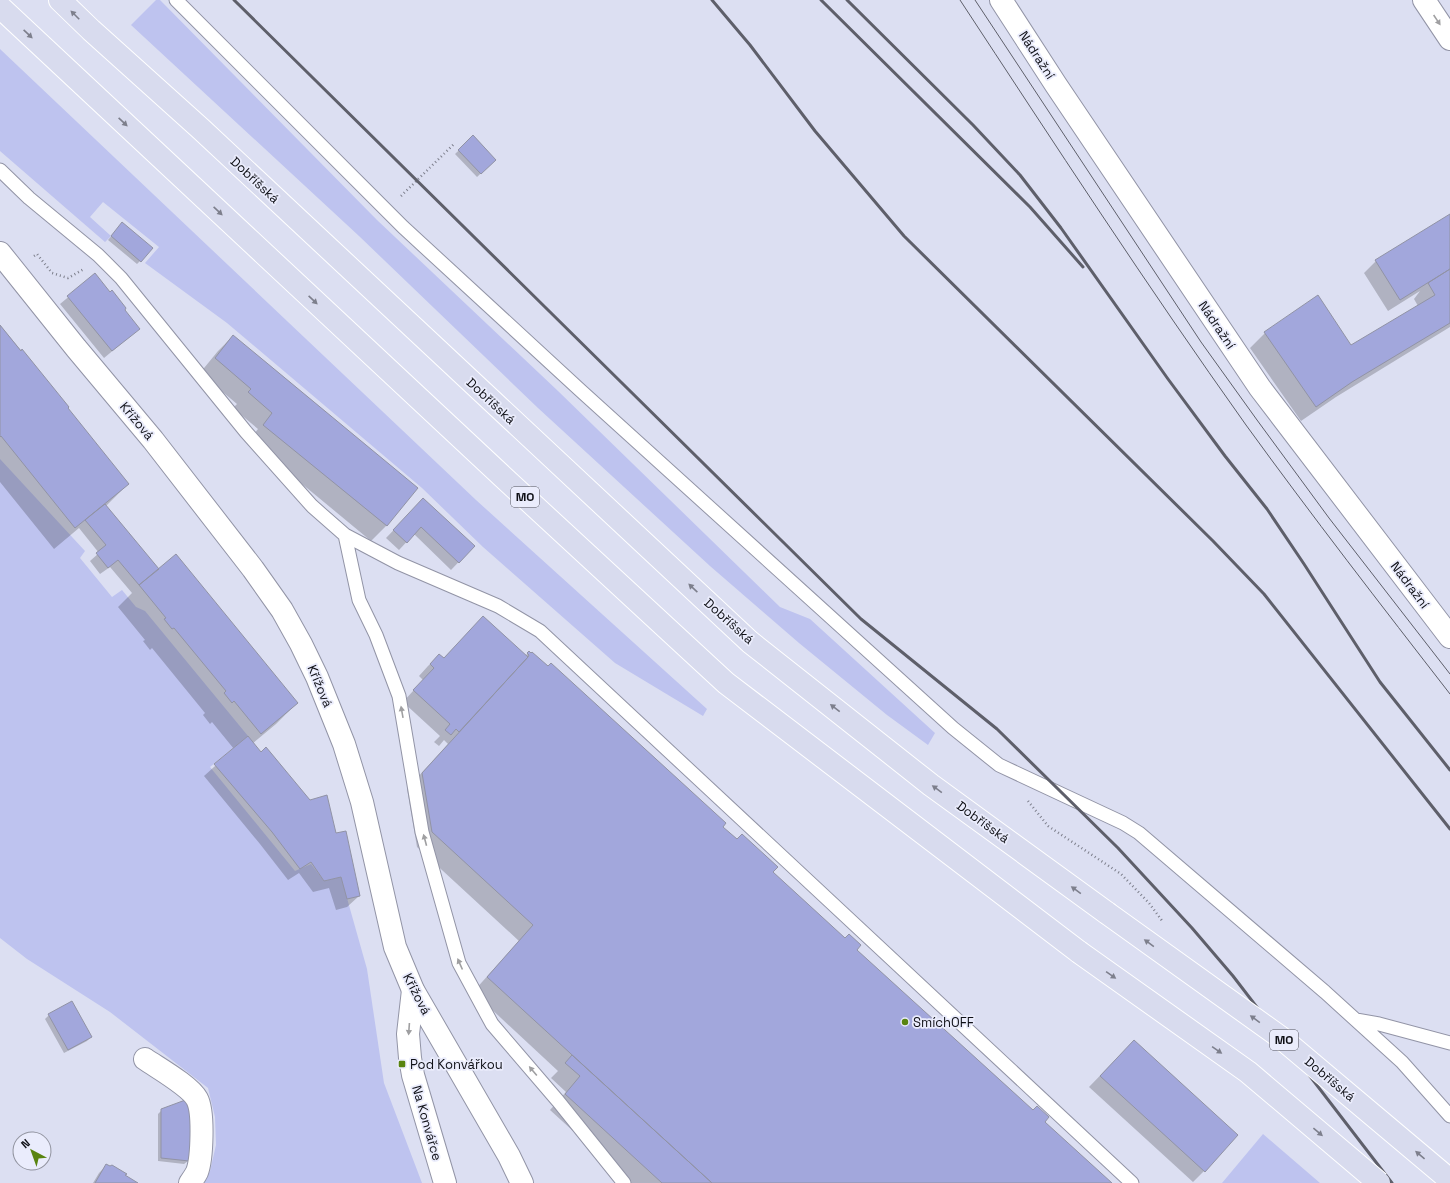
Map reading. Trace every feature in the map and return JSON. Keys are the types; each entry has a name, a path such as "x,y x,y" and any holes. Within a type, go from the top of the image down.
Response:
{"highway":[{"name":"Dobříšská","path":"60,0 207,135 750,642 931,784 1107,913 1280,1036 1450,1180"},
{"name":"MO","path":"0,7 491,466 726,683 1080,952 1248,1072 1379,1183"}],"street":[{"name":"Nádražní","path":"1001,0 1056,85 1260,388 1450,637"},
{"path":"1424,0 1450,39"},
{"name":"Křížová","path":"0,253 153,440 253,569 282,610 301,644 320,684 346,751 362,802 395,946 412,990 509,1156 522,1183"},
{"name":"Na Konvářce","path":"412,990 408,1034 410,1058 413,1075 445,1183"},
{"path":"145,1059 186,1087 197,1098 202,1122 200,1147 197,1172 190,1183"}],"lane":[{"path":"176,0 386,211 603,411 953,728 999,765 1122,823 1139,833 1326,992 1402,1062 1450,1116"},
{"path":"0,170 29,198 98,255 122,278 246,432 312,506 345,535 398,563 498,606 540,631 1132,1183"},
{"path":"345,535 360,600 370,621 399,696 422,832 459,963 492,1024 558,1101 624,1183"},
{"path":"1356,1020 1379,1024 1450,1043"}],"path":[{"path":"386,211 455,144"},
{"path":"37,254 52,273"},
{"path":"1023,796 1048,826 1121,874 1148,903"}],"shaded area":[{"path":"156,0 160,0 377,220 558,391 780,607 810,619 935,733 928,745 887,715 799,643 710,566 538,408 359,236 131,25"},
{"path":"0,49 476,500 707,709 703,716 615,663 483,547 422,488 227,323 145,263 159,247 103,202 90,217 111,236 105,242 0,151"},
{"path":"0,459 85,551 80,558 112,597 122,590 136,607 145,611 248,736 210,767 295,871 311,864 324,881 341,877 367,969 384,1083 422,1183 204,1183 210,1171 216,1145 215,1117 208,1088 110,1012 27,959 0,938"},
{"path":"1263,1134 1320,1183 1222,1183"}],"building":[{"path":"473,135 496,160 481,174 458,150"},
{"path":"1450,214 1450,269 1400,300 1375,260"},
{"path":"122,222 153,248 141,262 111,236"},
{"path":"1450,269 1450,323 1352,382 1316,407 1264,332 1318,295 1351,345 1435,295 1428,283"},
{"path":"95,273 110,292 112,290 140,329 112,351 67,296"},
{"path":"0,325 21,351 22,349 129,484 75,528 1,436 0,437"},
{"path":"233,335 418,488 387,526 263,425 272,413 248,392 251,389 215,358"},
{"path":"423,498 475,546 459,563 421,527 407,543 393,530"},
{"path":"105,504 159,569 139,585 118,560 108,568 96,553 106,545 85,520"},
{"path":"176,554 298,703 261,734 234,701 232,703 224,693 226,691 174,628 172,629 164,619 166,618 139,585"},
{"path":"483,616 528,657 459,732 456,729 451,735 445,730 450,724 413,690 434,668 430,664 439,654 444,658"},
{"path":"529,651 548,666 551,663 726,823 723,827 737,839 742,834 778,867 773,872 845,938 849,934 861,945 857,950 1033,1110 1037,1106 1049,1117 1045,1122 1112,1183 712,1183 487,977 533,925 432,832 422,773 528,657 529,655 527,653"},
{"path":"248,736 261,752 266,747 310,800 327,795 336,833 346,831 360,896 347,899 341,877 324,881 311,862 300,869 272,832 214,764"},
{"path":"72,1001 92,1037 68,1050 48,1014"},
{"path":"1134,1040 1238,1135 1205,1172 1100,1076"},
{"path":"572,1055 712,1183 662,1183 565,1094 580,1076 565,1063"},
{"path":"188,1099 193,1134 189,1161 161,1158 161,1109"},
{"path":"106,1164 110,1166 112,1165 138,1183 95,1183"}],"tram line":[{"path":"960,0 1066,161 1209,373 1321,527 1450,694"},
{"path":"975,0 1201,342 1329,518 1450,674"}],"railway":[{"path":"234,0 861,619 997,729 1118,848 1192,928 1233,976 1392,1183"},
{"path":"712,0 750,45 815,131 904,236 1213,541 1264,594 1450,829"},
{"path":"821,0 1030,207 1083,267"},
{"path":"847,0 973,125 1020,175 1061,228 1168,379 1225,456 1267,509 1380,682 1450,770"}],"place":[{"name":"SmíchOFF","path":"905,1022"},
{"name":"Pod Konvářkou","path":"402,1064"}]}
